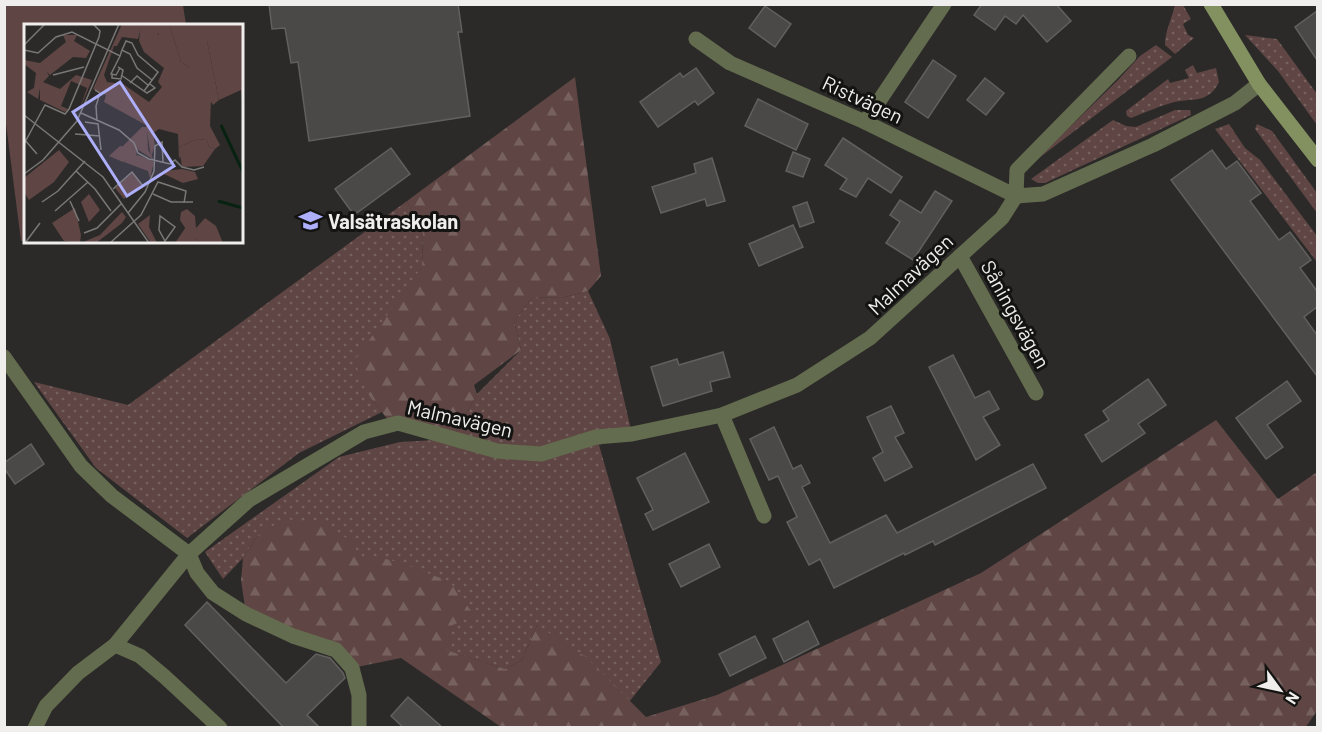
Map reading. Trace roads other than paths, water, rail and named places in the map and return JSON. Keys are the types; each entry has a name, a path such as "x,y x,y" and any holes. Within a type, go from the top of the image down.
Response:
{"main road":[{"path":"1211,4 1259,84 1317,160"}],"street":[{"path":"865,122 944,4"},
{"name":"Ristvägen","path":"696,39 730,63 865,122 1016,196"},
{"name":"Malmavägen","path":"35,728 46,706 78,673 115,645 189,554 249,500 363,432 398,423 497,451 541,454 596,436 632,434 722,415 797,385 870,338 1002,218 1016,196 1017,170 1129,56"},
{"path":"1016,196 1043,194 1153,145 1235,103 1259,84"},
{"name":"Såningsvägen","path":"960,256 1036,393"},
{"path":"4,357 81,466 112,496 189,554 196,573 213,593 246,614 284,632 336,650 352,668 359,695 359,728"},
{"path":"722,415 764,516"},
{"path":"115,645 140,656 220,728"}],"place":[{"name":"Valsätraskolan","path":"310,221"}]}
